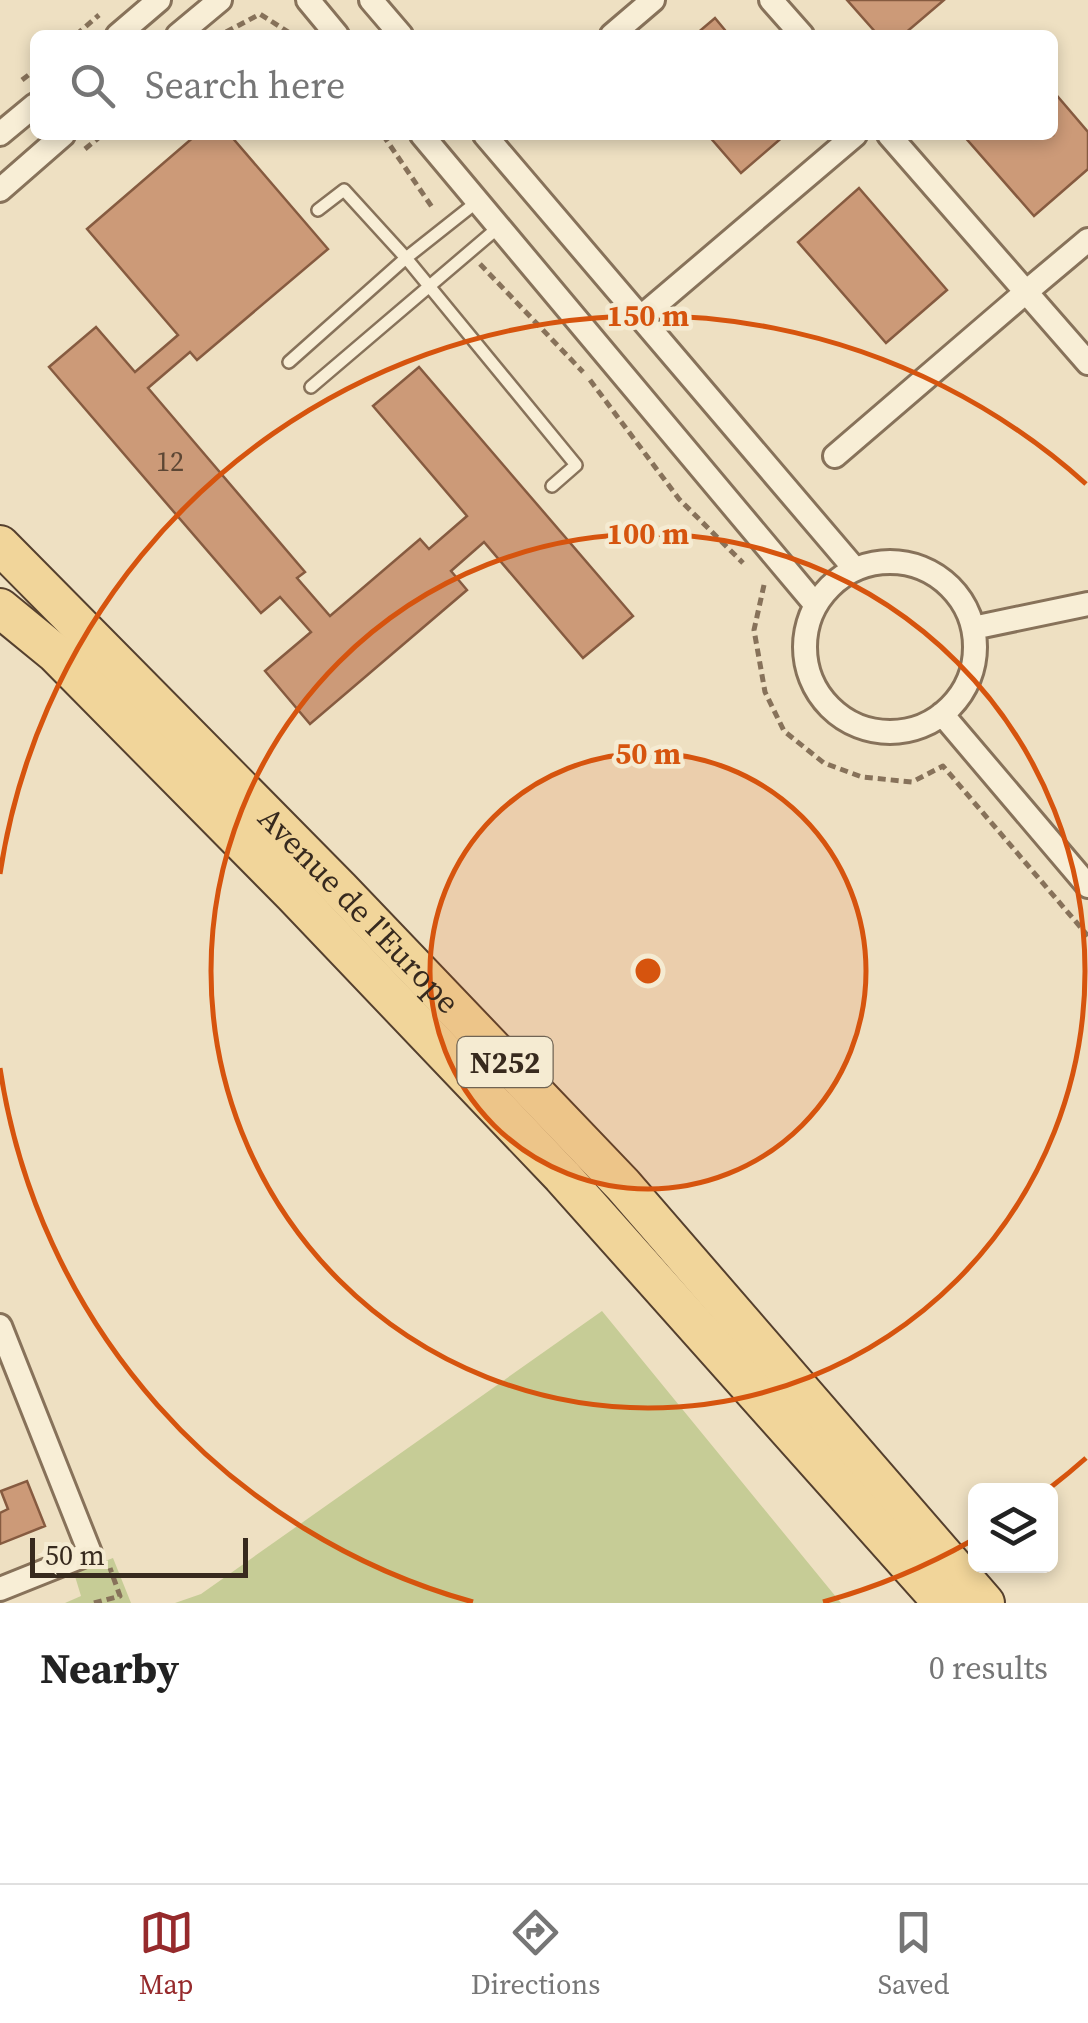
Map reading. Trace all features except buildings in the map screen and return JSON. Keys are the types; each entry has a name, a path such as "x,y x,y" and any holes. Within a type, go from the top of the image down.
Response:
{"main road":[{"name":"Avenue de l'Europe","path":"0,545 340,889 623,1185 985,1603"},
{"name":"Avenue de l'Europe","path":"0,608 55,653 293,894 562,1176 943,1603"}],"street":[{"path":"124,30 159,0"},
{"path":"184,30 220,0"},
{"path":"308,0 334,30"},
{"path":"371,0 397,30"},
{"path":"618,30 653,0"},
{"path":"771,0 798,30"},
{"path":"0,134 30,108"},
{"path":"0,190 57,140"},
{"path":"426,140 815,604"},
{"path":"489,140 854,568"},
{"path":"640,318 849,140"},
{"path":"893,140 1088,363"},
{"path":"835,456 1088,240"},
{"path":"881,562 908,563 934,573 955,591 970,615 976,642 972,669 961,694 942,714 916,728 887,732 858,727 833,711 814,689 805,661 805,632 815,604 832,583 854,568 881,562"},
{"path":"972,628 1088,604"},
{"path":"942,714 1088,886"},
{"path":"0,1326 90,1553 0,1589"}],"lane":[{"path":"318,210 344,190 406,258 576,465 552,486"},
{"path":"290,362 406,258 478,202"},
{"path":"311,388 500,226"}],"path":[{"path":"230,30 260,14 284,30"},
{"path":"387,140 446,226"},
{"path":"469,252 586,375 679,499 752,572"},
{"path":"764,584 754,630 764,692 784,730 824,762 862,777 912,782 943,766 1088,936"},
{"path":"90,1553 108,1562 120,1596 94,1603"}],"green space":[{"path":"602,1311 841,1603 175,1603 201,1594"},
{"path":"113,1558 131,1603 65,1603 81,1596 74,1573"}]}
